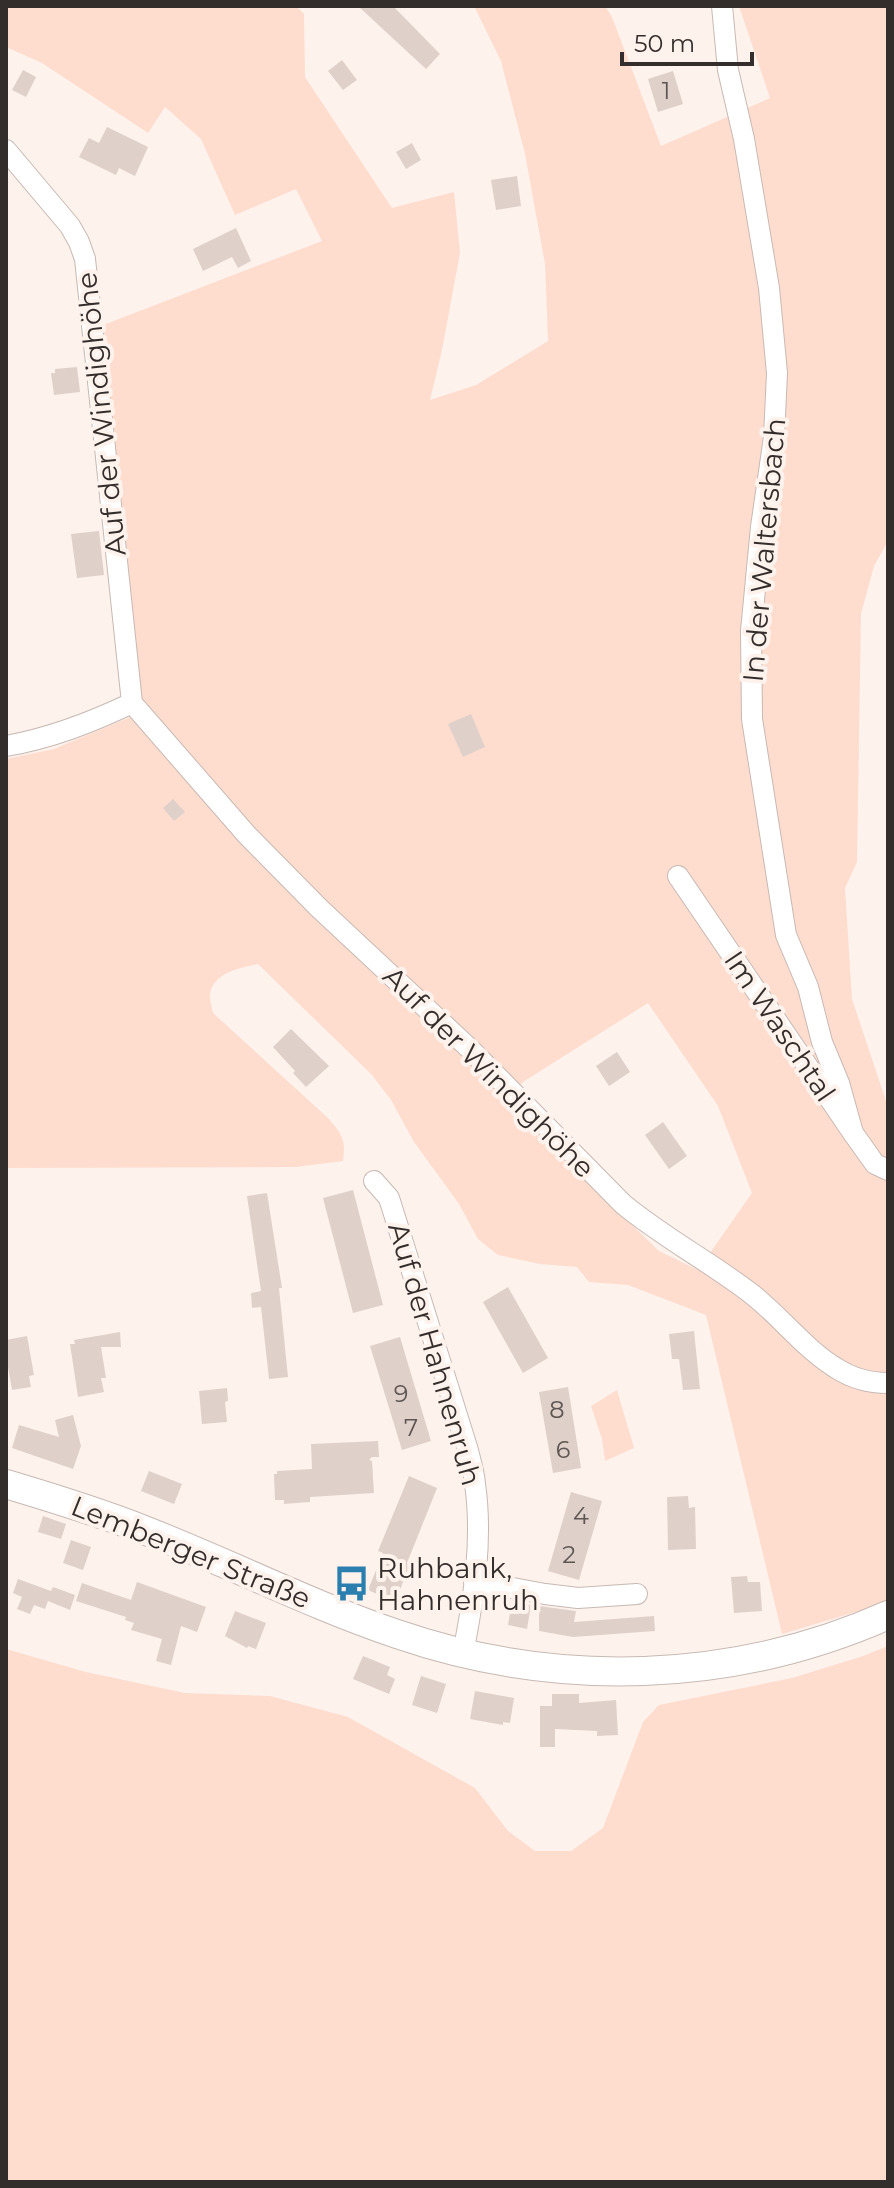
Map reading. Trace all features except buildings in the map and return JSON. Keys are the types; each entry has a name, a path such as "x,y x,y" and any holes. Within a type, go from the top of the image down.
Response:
{"main road":[{"name":"Lemberger Straße","path":"6,1484 144,1529 395,1634 463,1653 561,1670 633,1673 700,1668 794,1649 888,1615"}],"street":[{"name":"In der Waltersbach","path":"722,6 728,70 751,178 769,288 777,373 774,437 751,631 752,719 786,935 808,987 822,1042 839,1083 853,1133"},
{"name":"Auf der Windighöhe","path":"6,150 70,226 85,259 132,703 247,835 319,908 470,1049 623,1204 648,1225 755,1296 835,1368 862,1381 888,1383"},
{"path":"6,746 69,731 132,703"},
{"name":"Im Waschtal","path":"678,876 875,1164 888,1170"},
{"name":"Auf der Hahnenruh","path":"374,1181 389,1198 475,1481 478,1539 463,1653"},
{"path":"474,1581 564,1597 637,1594"}],"shaded area":[{"path":"6,6 296,6 304,14 305,77 392,208 454,192 460,253 430,400 476,385 548,341 545,264 525,154 501,61 474,6 605,6 612,17 661,146 770,98 739,6 888,6 888,541 874,566 861,614 857,862 845,888 852,999 888,1107 888,1599 879,1605 782,1634 706,1315 628,1285 589,1282 577,1267 540,1264 498,1255 478,1239 459,1204 414,1142 391,1100 372,1075 258,964 229,972 217,981 210,994 213,1013 337,1128 344,1147 343,1161 296,1167 6,1168 6,759 54,749 147,710 137,699 98,327 322,241 296,189 235,215 201,139 165,107 148,133 42,63 6,47","holes":["648,1003 718,1106 752,1193 698,1270 659,1251 506,1103 523,1082"]},
{"path":"617,1390 634,1448 605,1461 602,1439 591,1406"},
{"path":"888,1646 888,2182 6,2182 6,1649 86,1672 185,1693 270,1696 348,1717 475,1788 508,1831 535,1851 571,1851 603,1828 643,1722 659,1705 792,1678"}],"place":[{"name":"Ruhbank, Hahnenruh","path":"351,1584"}]}
